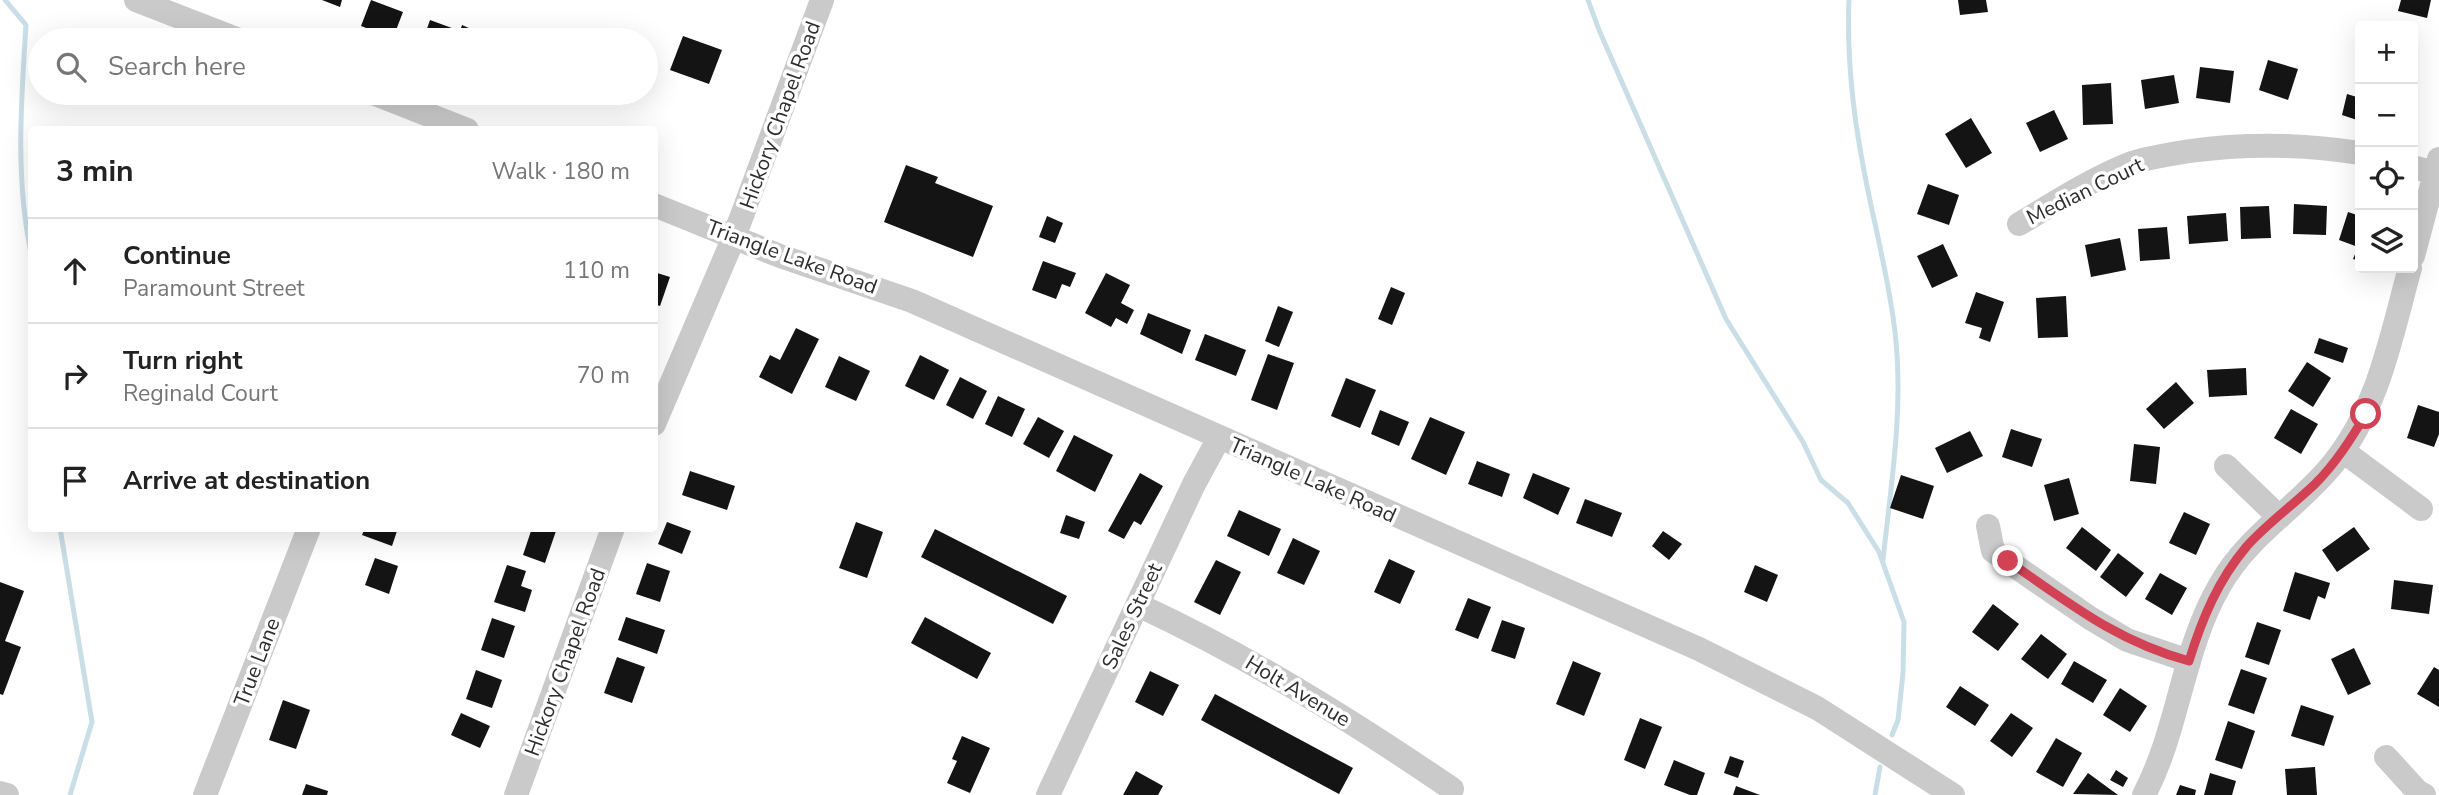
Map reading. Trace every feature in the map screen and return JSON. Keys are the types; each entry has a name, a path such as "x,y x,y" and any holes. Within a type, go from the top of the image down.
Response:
{"street":[{"path":"136,0 208,28"},
{"name":"Hickory Chapel Road","path":"658,415 734,237 822,0"},
{"path":"404,105 458,126"},
{"name":"Median Court","path":"2019,224 2132,163 2177,153 2229,145 2270,144 2319,146 2355,152"},
{"path":"2418,228 2429,166"},
{"name":"Triangle Lake Road","path":"658,207 912,301 1699,649 1817,708 1953,795"},
{"path":"2144,795 2166,743 2199,628 2222,581 2248,545 2316,482 2343,451 2366,414 2375,392 2409,273"},
{"name":"Sales Street","path":"1048,795 1194,484 1219,438"},
{"path":"2343,451 2421,509"},
{"path":"2227,466 2278,516"},
{"path":"1988,526 1993,551 2090,618 2147,648 2189,661"},
{"name":"True Lane","path":"205,795 307,532"},
{"name":"Hickory Chapel Road","path":"516,795 612,532"},
{"name":"Holt Avenue","path":"1138,605 1203,635 1315,699 1452,789"},
{"path":"2386,757 2418,792 2424,795"},
{"path":"0,793 7,795"}],"building":[{"path":"322,0 342,0 340,7"},
{"path":"371,0 403,12 397,28 361,26"},
{"path":"1958,0 1986,0 1988,12 1960,15"},
{"path":"2401,0 2431,0 2427,18 2398,11"},
{"path":"430,20 452,28 427,28"},
{"path":"683,36 722,50 709,84 670,70"},
{"path":"2268,60 2298,69 2288,100 2259,90"},
{"path":"2200,67 2234,71 2230,103 2196,98"},
{"path":"2174,75 2179,103 2145,109 2141,80"},
{"path":"2111,83 2113,124 2083,125 2082,85"},
{"path":"2347,94 2355,96 2355,119 2342,115"},
{"path":"2054,110 2068,139 2040,152 2026,123"},
{"path":"1971,118 1992,153 1966,168 1945,134"},
{"path":"906,165 938,177 935,183 993,206 973,257 884,222"},
{"path":"1928,184 1959,195 1949,225 1917,214"},
{"path":"2294,204 2327,206 2326,235 2293,234"},
{"path":"2269,206 2271,238 2241,239 2240,207"},
{"path":"2348,212 2355,214 2355,246 2339,240"},
{"path":"2226,213 2228,241 2189,244 2187,216"},
{"path":"1047,216 1063,223 1055,243 1039,237"},
{"path":"2167,227 2170,259 2140,261 2138,229"},
{"path":"2120,238 2126,270 2091,277 2085,245"},
{"path":"1943,244 1958,276 1932,288 1917,256"},
{"path":"1043,261 1076,273 1070,287 1062,284 1056,299 1032,290"},
{"path":"658,273 670,277 660,306 658,305"},
{"path":"1106,273 1130,285 1121,303 1134,310 1127,324 1116,318 1111,327 1085,313"},
{"path":"1391,287 1405,293 1392,325 1378,319"},
{"path":"1976,292 2004,302 1990,342 1979,338 1982,328 1965,323"},
{"path":"2066,296 2068,337 2038,338 2036,298"},
{"path":"1278,306 1293,312 1279,347 1265,341"},
{"path":"1148,313 1191,330 1182,354 1140,334"},
{"path":"796,328 819,339 792,394 759,377 770,355 780,360"},
{"path":"1205,334 1246,350 1236,376 1195,360"},
{"path":"2319,338 2348,348 2343,363 2314,353"},
{"path":"1268,354 1294,363 1277,410 1251,400"},
{"path":"920,355 949,370 934,400 905,386"},
{"path":"839,356 870,371 856,401 825,387"},
{"path":"2307,362 2331,378 2313,407 2288,391"},
{"path":"2246,368 2247,395 2209,397 2207,370"},
{"path":"960,377 987,391 973,419 946,405"},
{"path":"1346,378 1376,390 1360,428 1331,416"},
{"path":"2176,382 2194,403 2164,429 2146,409"},
{"path":"998,396 1025,409 1012,437 985,424"},
{"path":"2418,405 2439,412 2439,434 2434,447 2407,438"},
{"path":"2291,409 2318,424 2301,454 2274,438"},
{"path":"1380,410 1409,422 1399,446 1371,434"},
{"path":"1038,417 1064,431 1049,458 1023,444"},
{"path":"1430,417 1465,432 1446,475 1411,459"},
{"path":"2011,429 2042,439 2032,467 2002,457"},
{"path":"1970,431 1983,456 1947,473 1935,448"},
{"path":"1074,435 1113,455 1095,492 1056,471"},
{"path":"2134,444 2160,447 2156,484 2130,481"},
{"path":"1477,461 1510,474 1502,497 1468,484"},
{"path":"690,471 735,486 727,510 682,495"},
{"path":"1140,473 1163,486 1141,525 1134,521 1124,539 1108,531"},
{"path":"1533,473 1570,488 1558,515 1523,498"},
{"path":"1901,475 1934,486 1923,519 1890,508"},
{"path":"2069,478 2079,514 2054,521 2044,485"},
{"path":"1585,499 1622,513 1612,537 1576,523"},
{"path":"1239,510 1281,529 1269,556 1227,536"},
{"path":"2184,512 2210,524 2196,555 2169,543"},
{"path":"1066,515 1085,522 1079,539 1060,533"},
{"path":"667,522 691,531 682,554 658,544"},
{"path":"856,522 883,532 867,578 839,568"},
{"path":"2082,527 2111,550 2096,571 2066,548"},
{"path":"2354,527 2370,549 2337,572 2322,550"},
{"path":"935,529 1067,596 1053,624 921,557"},
{"path":"1663,531 1682,544 1669,560 1652,546"},
{"path":"363,532 397,532 392,546 362,535"},
{"path":"531,532 556,532 545,563 523,555"},
{"path":"1293,538 1320,551 1304,585 1277,573"},
{"path":"2118,553 2144,573 2126,597 2100,577"},
{"path":"375,558 398,566 389,594 365,585"},
{"path":"1389,559 1415,571 1400,604 1374,592"},
{"path":"1216,560 1241,572 1220,615 1194,602"},
{"path":"647,563 670,571 660,602 636,594"},
{"path":"507,565 526,571 521,586 532,590 525,612 494,602"},
{"path":"1755,565 1778,575 1767,602 1744,592"},
{"path":"2295,572 2330,583 2325,599 2318,596 2310,620 2283,611"},
{"path":"2160,573 2187,588 2172,615 2145,599"},
{"path":"2394,580 2433,585 2429,614 2391,609"},
{"path":"0,582 24,591 5,641 21,647 3,695 0,694"},
{"path":"1468,598 1491,607 1478,639 1455,630"},
{"path":"1993,604 2019,624 1998,651 1972,632"},
{"path":"626,617 665,630 657,654 618,640"},
{"path":"925,617 991,653 977,679 911,643"},
{"path":"492,618 515,626 504,658 481,650"},
{"path":"1502,620 1525,628 1515,659 1491,651"},
{"path":"2257,622 2281,630 2269,665 2245,657"},
{"path":"2041,634 2067,654 2048,679 2021,659"},
{"path":"2354,648 2371,684 2348,695 2331,659"},
{"path":"617,657 645,667 632,703 604,693"},
{"path":"1573,661 1601,673 1584,716 1556,704"},
{"path":"2074,661 2107,680 2093,703 2061,684"},
{"path":"2434,667 2439,670 2439,707 2417,694"},
{"path":"2241,669 2267,678 2254,714 2228,705"},
{"path":"476,670 502,680 492,708 466,699"},
{"path":"1150,671 1179,685 1163,716 1135,702"},
{"path":"1960,686 1989,705 1975,726 1946,707"},
{"path":"2120,688 2147,706 2130,732 2103,715"},
{"path":"1215,694 1353,768 1339,794 1201,720"},
{"path":"283,700 310,710 296,749 269,740"},
{"path":"2301,705 2334,716 2324,746 2291,736"},
{"path":"461,713 490,726 480,748 451,735"},
{"path":"2011,713 2033,728 2012,757 1990,741"},
{"path":"1640,718 1662,727 1645,769 1624,760"},
{"path":"2228,721 2255,731 2242,769 2215,760"},
{"path":"962,736 990,748 970,793 947,783 957,761 952,759"},
{"path":"2056,738 2082,753 2063,787 2036,772"},
{"path":"1730,756 1744,761 1738,778 1724,773"},
{"path":"1674,760 1705,773 1697,795 1664,785"},
{"path":"2315,767 2317,795 2287,795 2285,769"},
{"path":"2116,770 2128,778 2123,787 2110,780"},
{"path":"1136,771 1163,786 1158,795 1123,795"},
{"path":"2088,773 2118,795 2073,794"},
{"path":"2210,773 2236,781 2232,795 2204,795"},
{"path":"306,784 328,791 327,795 302,795"},
{"path":"2180,785 2196,790 2195,795 2176,795"},
{"path":"1736,786 1760,795 1733,795"}],"waterway":[{"path":"5,0 26,25 21,171 28,235"},
{"path":"1588,0 1726,319 1803,442 1821,480 1848,503 1879,552 1904,622 1903,673 1898,720 1892,735"},
{"path":"1849,0 1855,116 1888,287 1897,360 1897,418 1883,560"},
{"path":"61,532 92,722 70,795"},
{"path":"1875,795 1880,767"}],"route":[{"path":"2008,561 2090,618 2127,640 2189,661 2211,599 2234,562 2264,528 2332,465 2366,414"}]}
